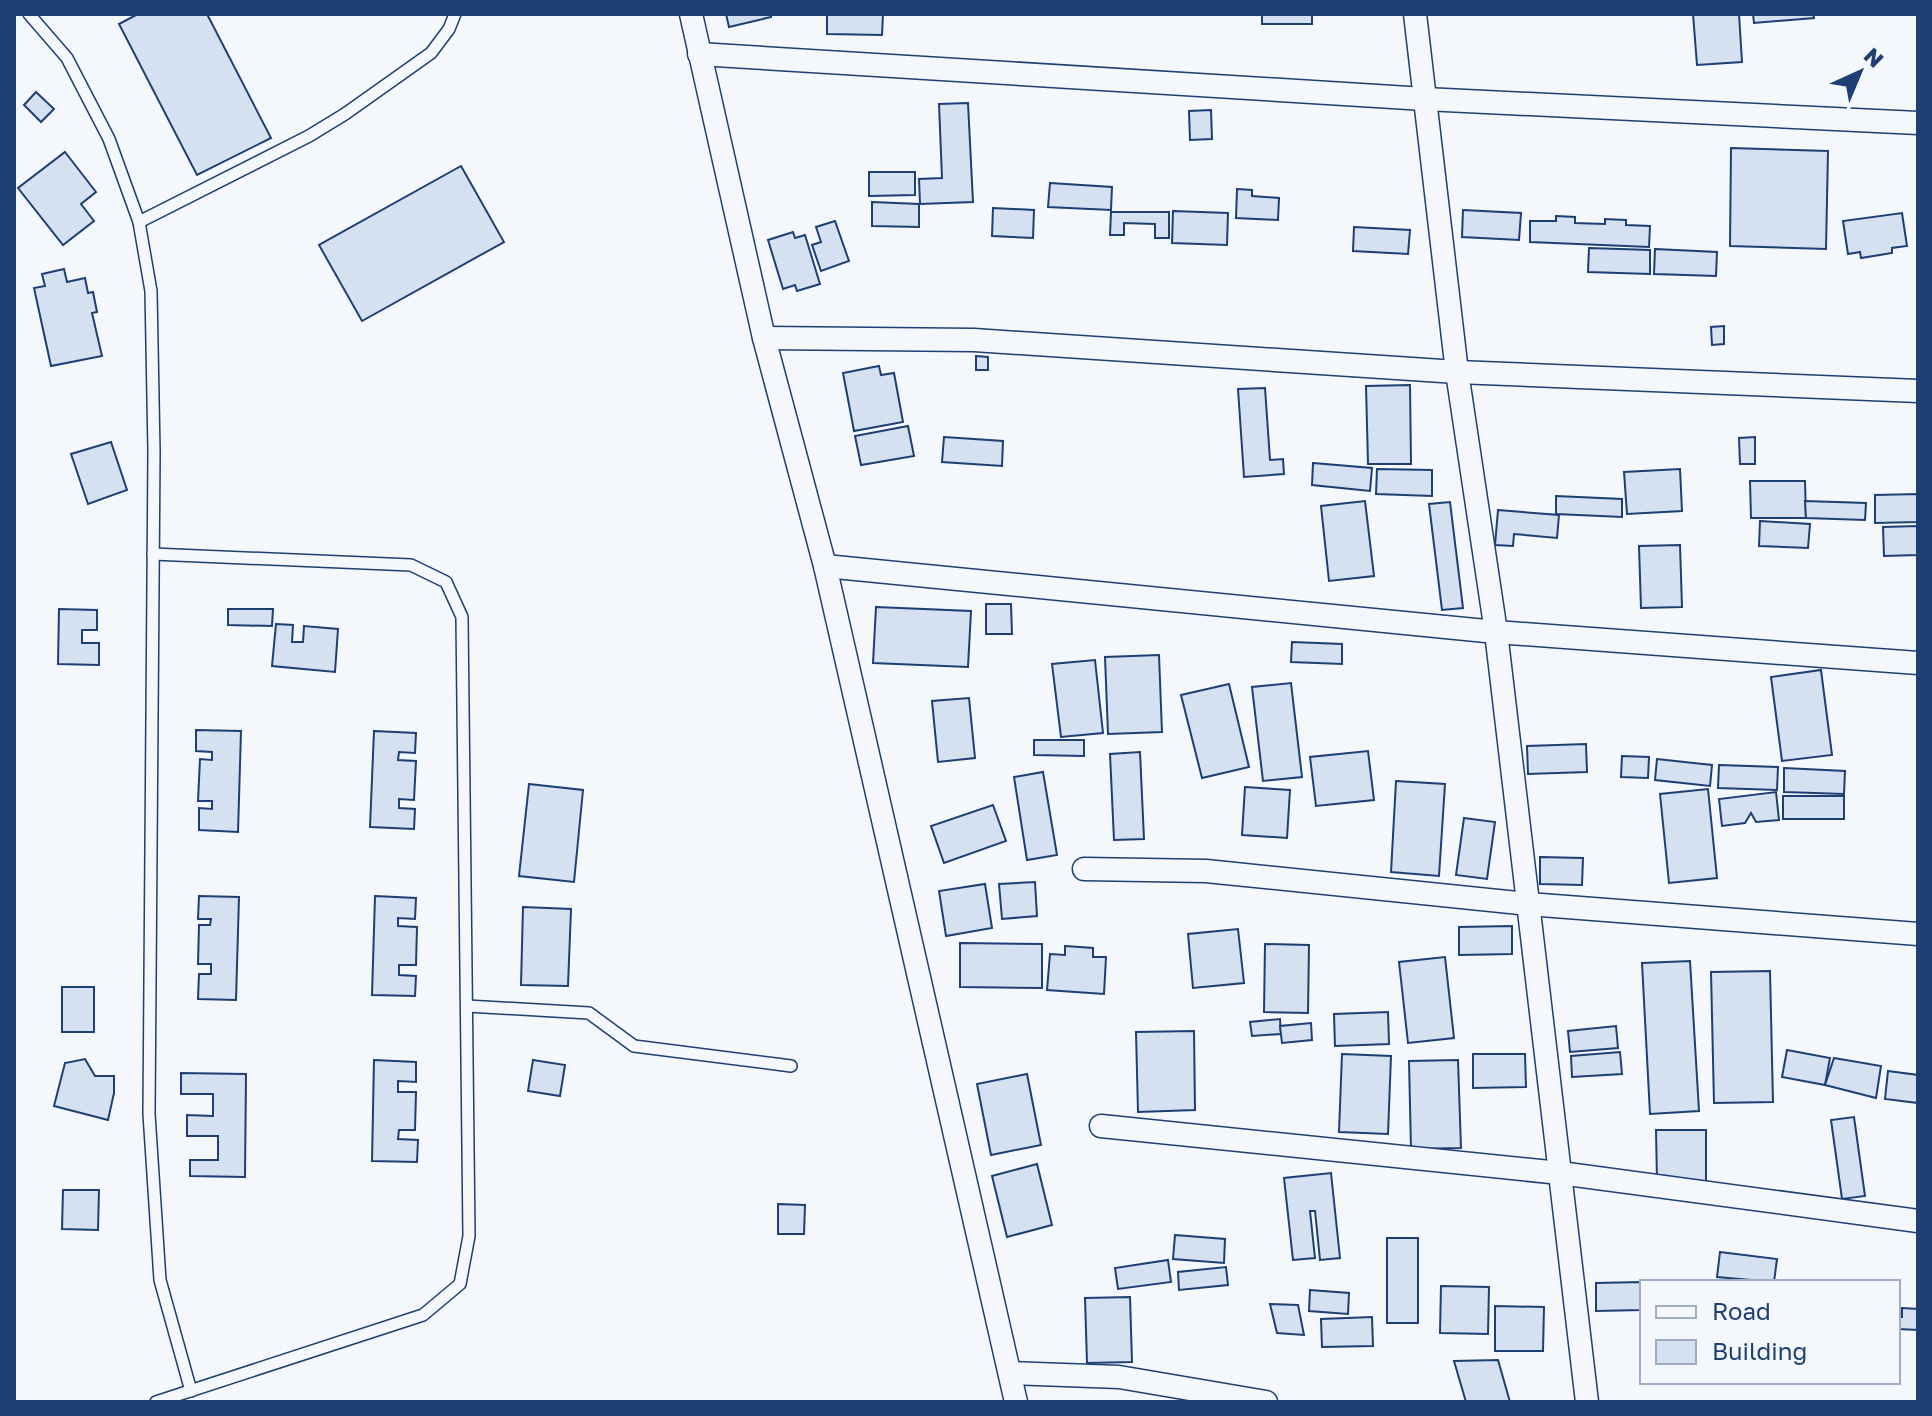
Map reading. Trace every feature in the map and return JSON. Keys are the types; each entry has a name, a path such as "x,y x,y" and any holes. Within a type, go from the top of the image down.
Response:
{"street":[{"path":"691,14 764,338 825,566 1016,1402"},
{"path":"1415,14 1457,372 1496,632 1587,1402"},
{"path":"699,54 1425,99 1918,123"},
{"path":"764,338 974,340 1457,372 1918,391"},
{"path":"825,566 1496,632 1918,663"},
{"path":"1084,869 1206,871 1528,904 1918,934"},
{"path":"1101,1126 1560,1173 1918,1221"},
{"path":"1010,1373 1119,1377 1266,1402"}],"lane":[{"path":"29,14 67,58 109,139 139,222 151,291 153,554 149,1114 160,1280 191,1391"},
{"path":"139,222 309,136 345,114 431,53 449,29 455,14"},
{"path":"153,554 411,565 446,582 462,617 469,1236 460,1284 423,1315 156,1402"},
{"path":"467,1006 589,1013 634,1046 791,1066"}],"building":[{"path":"138,14 207,14 271,138 197,175 119,24"},
{"path":"726,14 771,14 771,17 729,27"},
{"path":"827,14 883,14 882,35 827,34"},
{"path":"1262,14 1312,14 1312,24 1262,24"},
{"path":"1693,14 1739,14 1742,62 1697,65"},
{"path":"1753,14 1813,14 1814,18 1754,23"},
{"path":"36,92 54,109 41,122 24,105"},
{"path":"968,103 973,202 920,204 919,179 942,178 939,104"},
{"path":"1211,110 1212,139 1190,140 1189,111"},
{"path":"1731,148 1828,151 1826,249 1730,246"},
{"path":"65,152 96,192 81,204 94,221 63,245 18,188"},
{"path":"461,166 504,242 362,321 319,245"},
{"path":"869,172 915,172 915,195 869,196"},
{"path":"1050,183 1112,187 1111,210 1048,207"},
{"path":"1237,189 1252,190 1252,196 1279,198 1278,220 1236,218"},
{"path":"872,202 919,204 919,227 872,226"},
{"path":"993,208 1034,210 1033,238 992,236"},
{"path":"1463,210 1521,213 1519,240 1462,237"},
{"path":"1173,211 1228,213 1227,245 1172,243"},
{"path":"1111,212 1169,212 1169,238 1155,238 1155,224 1124,223 1124,235 1110,235"},
{"path":"1902,213 1907,246 1892,248 1892,253 1861,258 1860,252 1848,254 1843,221"},
{"path":"1556,216 1575,217 1575,223 1605,224 1605,219 1626,220 1626,225 1650,226 1649,247 1530,242 1530,221 1556,221"},
{"path":"835,221 849,261 821,271 812,245 821,242 816,227"},
{"path":"1354,227 1410,230 1408,254 1353,251"},
{"path":"793,232 795,238 805,235 820,284 797,291 795,285 783,289 768,240"},
{"path":"1589,248 1650,250 1650,274 1588,272"},
{"path":"1655,249 1717,252 1716,276 1654,274"},
{"path":"64,269 67,282 85,278 88,293 93,292 97,312 92,313 102,356 51,366 34,288 45,286 42,274"},
{"path":"1724,326 1724,344 1712,345 1711,327"},
{"path":"976,356 988,357 988,370 976,370"},
{"path":"879,366 881,375 894,373 903,422 854,431 843,373"},
{"path":"1410,385 1411,464 1368,464 1366,386"},
{"path":"1265,388 1270,460 1283,459 1284,474 1244,477 1238,389"},
{"path":"908,426 914,456 861,465 855,436"},
{"path":"944,437 1003,441 1002,466 942,462"},
{"path":"1755,437 1755,464 1740,464 1739,438"},
{"path":"111,442 127,490 88,504 71,454"},
{"path":"1313,463 1372,468 1370,491 1312,485"},
{"path":"1377,469 1432,470 1432,496 1376,494"},
{"path":"1680,469 1682,511 1627,514 1624,472"},
{"path":"1750,481 1805,481 1806,518 1751,518"},
{"path":"1918,494 1918,522 1875,523 1875,495"},
{"path":"1556,496 1622,499 1622,517 1556,514"},
{"path":"1365,501 1374,576 1329,581 1321,506"},
{"path":"1805,501 1866,503 1865,520 1806,518"},
{"path":"1450,502 1463,608 1442,610 1429,504"},
{"path":"1498,510 1559,515 1557,538 1514,534 1513,546 1495,545"},
{"path":"1760,521 1810,524 1808,548 1759,546"},
{"path":"1918,526 1918,555 1884,556 1883,527"},
{"path":"1680,545 1682,607 1641,608 1639,546"},
{"path":"986,604 1011,604 1012,634 986,634"},
{"path":"876,607 971,611 968,667 873,663"},
{"path":"59,609 97,610 97,630 82,630 82,643 99,643 99,665 58,664"},
{"path":"228,609 273,609 272,626 228,625"},
{"path":"276,624 293,625 292,642 303,642 304,626 338,629 335,672 272,666"},
{"path":"1292,642 1342,644 1342,664 1291,662"},
{"path":"1159,655 1162,732 1108,734 1105,657"},
{"path":"1095,660 1103,733 1061,737 1052,664"},
{"path":"1821,670 1832,755 1782,761 1771,677"},
{"path":"1291,683 1302,777 1263,781 1252,687"},
{"path":"1229,684 1249,767 1202,778 1181,695"},
{"path":"969,698 975,758 938,762 932,701"},
{"path":"196,730 241,731 238,832 199,830 199,808 212,809 212,801 198,801 200,759 212,760 212,752 196,751"},
{"path":"374,731 416,733 415,753 399,752 398,760 416,761 414,800 399,799 399,808 415,809 414,829 370,827"},
{"path":"1034,740 1084,740 1084,756 1034,755"},
{"path":"1586,744 1587,772 1528,774 1527,746"},
{"path":"1368,751 1374,800 1316,806 1310,757"},
{"path":"1140,752 1144,839 1114,840 1110,754"},
{"path":"1622,756 1649,757 1648,778 1621,777"},
{"path":"1657,759 1712,765 1710,786 1655,780"},
{"path":"1719,765 1778,767 1777,790 1718,788"},
{"path":"1784,768 1845,771 1844,794 1784,792"},
{"path":"1043,772 1057,855 1027,860 1014,777"},
{"path":"1396,781 1445,784 1439,876 1391,872"},
{"path":"529,784 583,790 574,882 519,876"},
{"path":"1245,787 1290,790 1287,838 1242,835"},
{"path":"1708,789 1717,878 1669,883 1660,794"},
{"path":"1776,792 1779,820 1756,822 1751,813 1745,823 1722,826 1719,799"},
{"path":"1783,796 1844,796 1844,819 1783,819"},
{"path":"993,805 1006,841 944,863 931,826"},
{"path":"1464,818 1495,822 1487,879 1456,875"},
{"path":"1540,857 1583,858 1582,885 1540,884"},
{"path":"1035,882 1037,916 1002,919 999,884"},
{"path":"985,884 992,928 946,936 939,891"},
{"path":"199,896 239,897 236,1000 198,999 199,974 211,974 211,964 198,964 199,925 210,925 211,919 198,919"},
{"path":"375,896 416,898 415,919 398,918 398,926 417,927 416,965 399,965 399,975 416,976 415,996 372,995"},
{"path":"523,907 571,909 568,986 521,985"},
{"path":"1512,926 1512,954 1459,955 1459,927"},
{"path":"1238,929 1244,983 1193,988 1188,934"},
{"path":"960,943 1042,944 1042,988 960,987"},
{"path":"1265,944 1309,945 1308,1013 1264,1012"},
{"path":"1065,946 1093,948 1093,957 1106,957 1104,994 1047,990 1050,954 1065,955"},
{"path":"1445,957 1454,1038 1408,1043 1399,962"},
{"path":"1690,961 1699,1111 1650,1114 1642,963"},
{"path":"1770,971 1773,1102 1714,1103 1711,972"},
{"path":"62,987 94,987 94,1032 62,1032"},
{"path":"1388,1012 1389,1044 1335,1046 1334,1014"},
{"path":"1280,1019 1281,1034 1252,1036 1250,1022"},
{"path":"1311,1023 1312,1040 1282,1043 1280,1026"},
{"path":"1616,1026 1618,1048 1570,1052 1568,1031"},
{"path":"1194,1031 1195,1110 1138,1112 1136,1032"},
{"path":"1787,1050 1830,1058 1825,1085 1782,1077"},
{"path":"1620,1052 1622,1074 1572,1077 1571,1056"},
{"path":"1342,1054 1391,1056 1388,1134 1339,1132"},
{"path":"1473,1054 1525,1054 1526,1087 1473,1088"},
{"path":"1834,1058 1881,1066 1876,1098 1825,1085"},
{"path":"85,1059 95,1076 114,1076 108,1120 54,1106 65,1063"},
{"path":"374,1060 416,1062 416,1082 398,1081 398,1092 416,1092 415,1130 399,1130 398,1139 418,1140 417,1162 372,1161"},
{"path":"533,1060 565,1065 560,1096 528,1091"},
{"path":"1458,1060 1461,1148 1411,1149 1409,1061"},
{"path":"1888,1071 1918,1075 1918,1103 1885,1099"},
{"path":"181,1073 246,1074 245,1177 190,1176 190,1160 218,1160 218,1136 187,1136 187,1115 213,1116 213,1094 181,1094"},
{"path":"1027,1074 1041,1145 991,1155 977,1084"},
{"path":"1854,1117 1865,1196 1842,1199 1831,1120"},
{"path":"1656,1130 1706,1130 1706,1182 1657,1182"},
{"path":"1037,1164 1052,1225 1007,1237 992,1176"},
{"path":"1331,1173 1340,1258 1320,1260 1315,1211 1310,1211 1315,1258 1293,1260 1284,1178"},
{"path":"63,1190 99,1190 98,1230 62,1229"},
{"path":"778,1204 805,1205 804,1234 778,1234"},
{"path":"1175,1235 1225,1239 1224,1263 1173,1259"},
{"path":"1387,1238 1418,1238 1418,1323 1387,1323"},
{"path":"1720,1252 1777,1259 1774,1280 1717,1277"},
{"path":"1168,1260 1171,1282 1118,1289 1115,1268"},
{"path":"1226,1267 1228,1285 1179,1290 1178,1272"},
{"path":"1640,1282 1640,1310 1596,1311 1596,1283"},
{"path":"1441,1286 1489,1287 1488,1334 1440,1333"},
{"path":"1310,1290 1349,1293 1348,1314 1309,1311"},
{"path":"1130,1297 1132,1362 1087,1363 1085,1298"},
{"path":"1270,1304 1298,1305 1304,1335 1277,1333"},
{"path":"1495,1306 1544,1307 1543,1351 1495,1351"},
{"path":"1902,1308 1918,1309 1918,1330 1900,1329"},
{"path":"1372,1317 1373,1346 1322,1347 1321,1319"},
{"path":"1498,1360 1510,1402 1466,1402 1454,1361"}]}
